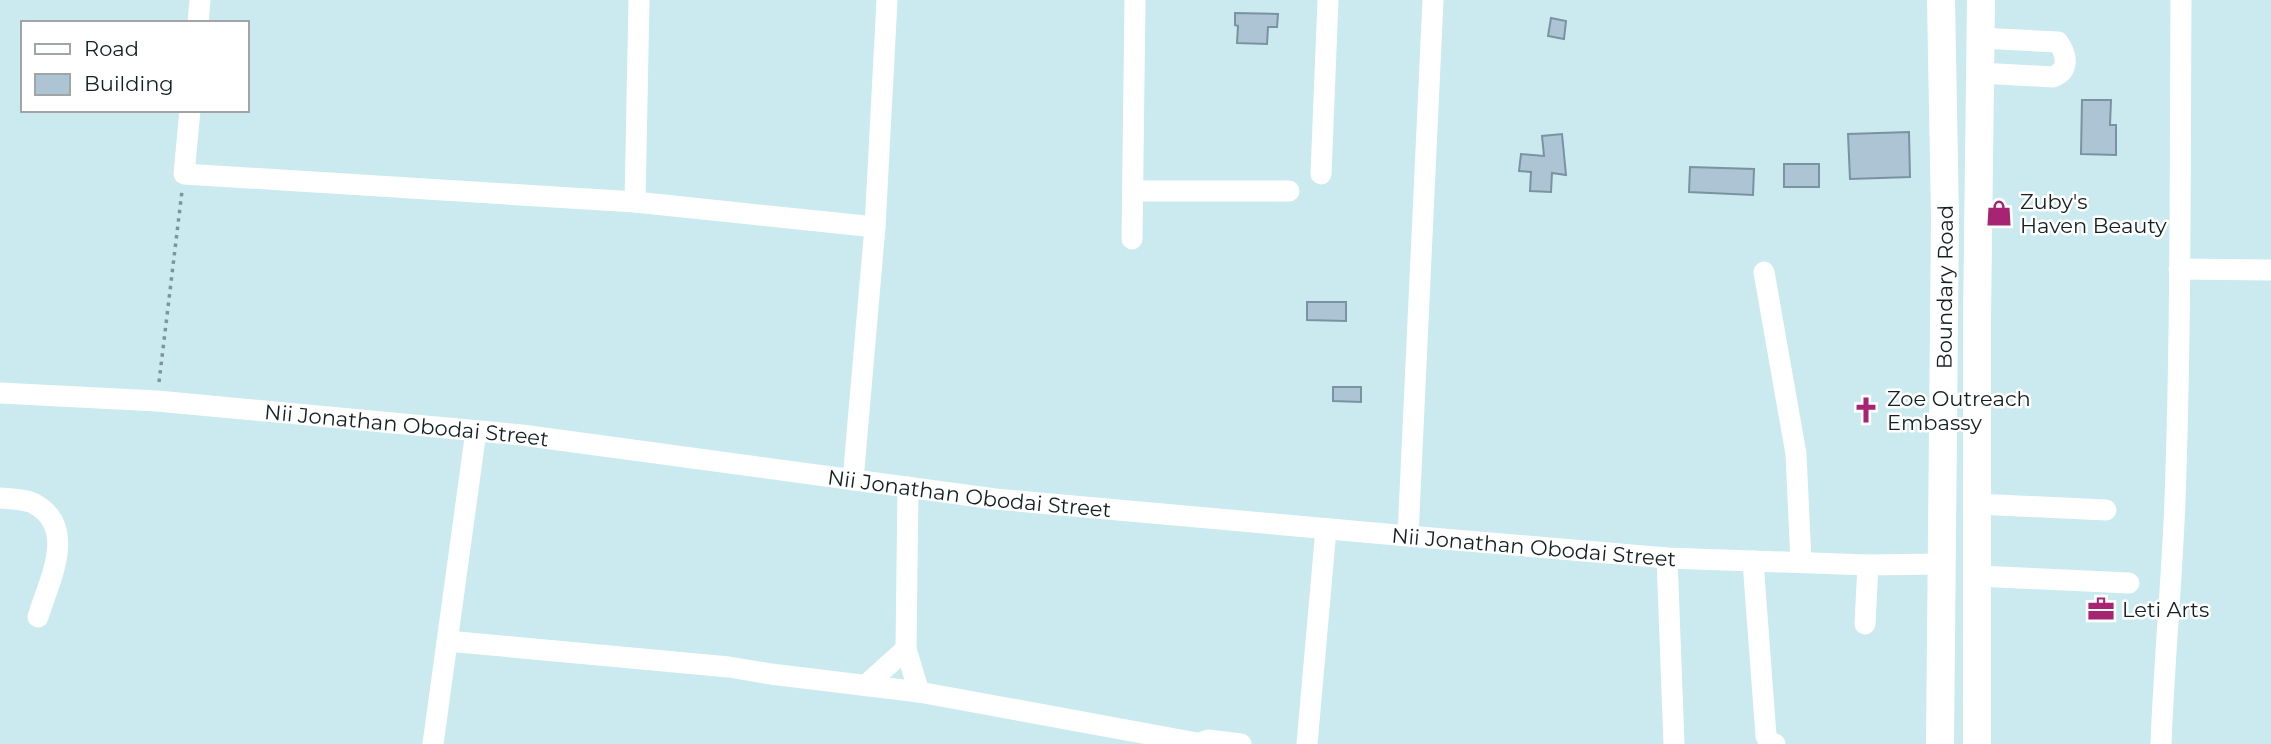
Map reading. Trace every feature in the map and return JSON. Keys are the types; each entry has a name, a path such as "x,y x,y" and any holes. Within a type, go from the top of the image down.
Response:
{"main road":[{"name":"Boundary Road","path":"1940,744 1945,218 1941,0"},
{"name":"Boundary Road","path":"1977,744 1981,0"}],"street":[{"path":"198,21 200,0"},
{"path":"635,202 639,0"},
{"path":"853,480 875,227 887,0"},
{"path":"1132,239 1135,0"},
{"path":"1321,174 1328,0"},
{"path":"1408,536 1433,0"},
{"path":"2161,744 2176,488 2179,378 2181,0"},
{"path":"1980,38 2058,42 2066,52 2065,66 2060,74 2053,77 1980,73"},
{"path":"190,112 184,174 635,202 875,227"},
{"path":"1133,191 1289,191"},
{"path":"2179,269 2271,270"},
{"path":"1763,272 1796,454 1801,562"},
{"name":"Nii Jonathan Obodai Street","path":"0,393 157,401 476,430 995,499 1326,529 1667,558 1868,565 1941,564"},
{"path":"433,744 476,430"},
{"path":"908,487 906,649 919,692"},
{"path":"0,498 31,502 46,513 56,528 60,546 38,617"},
{"path":"1977,504 2106,510"},
{"path":"1307,744 1326,529"},
{"path":"1667,558 1674,744"},
{"path":"1753,561 1766,736 1770,743 1775,744"},
{"path":"1865,624 1868,565"},
{"path":"1977,576 2129,583"},
{"path":"447,641 729,667 919,692 1197,743 1208,740 1241,744"},
{"path":"866,685 906,649"}],"path":[{"path":"157,401 184,174"}],"building":[{"path":"1235,13 1278,14 1277,27 1268,27 1267,44 1237,43 1238,26 1235,25"},
{"path":"1551,18 1566,21 1564,39 1548,36"},
{"path":"2082,100 2111,100 2110,125 2116,125 2116,155 2081,154"},
{"path":"1909,132 1910,177 1850,179 1848,134"},
{"path":"1562,134 1566,175 1552,173 1551,192 1530,191 1531,172 1519,171 1521,154 1544,156 1542,136"},
{"path":"1784,164 1819,164 1819,187 1784,187"},
{"path":"1690,167 1754,169 1753,195 1689,192"},
{"path":"1307,302 1346,302 1346,321 1307,320"},
{"path":"1333,387 1361,387 1361,402 1333,401"}],"place":[{"name":"Zuby's Haven Beauty","path":"1999,213"},
{"name":"Zoe Outreach Embassy","path":"1866,410"},
{"name":"Leti Arts","path":"2101,609"}]}
